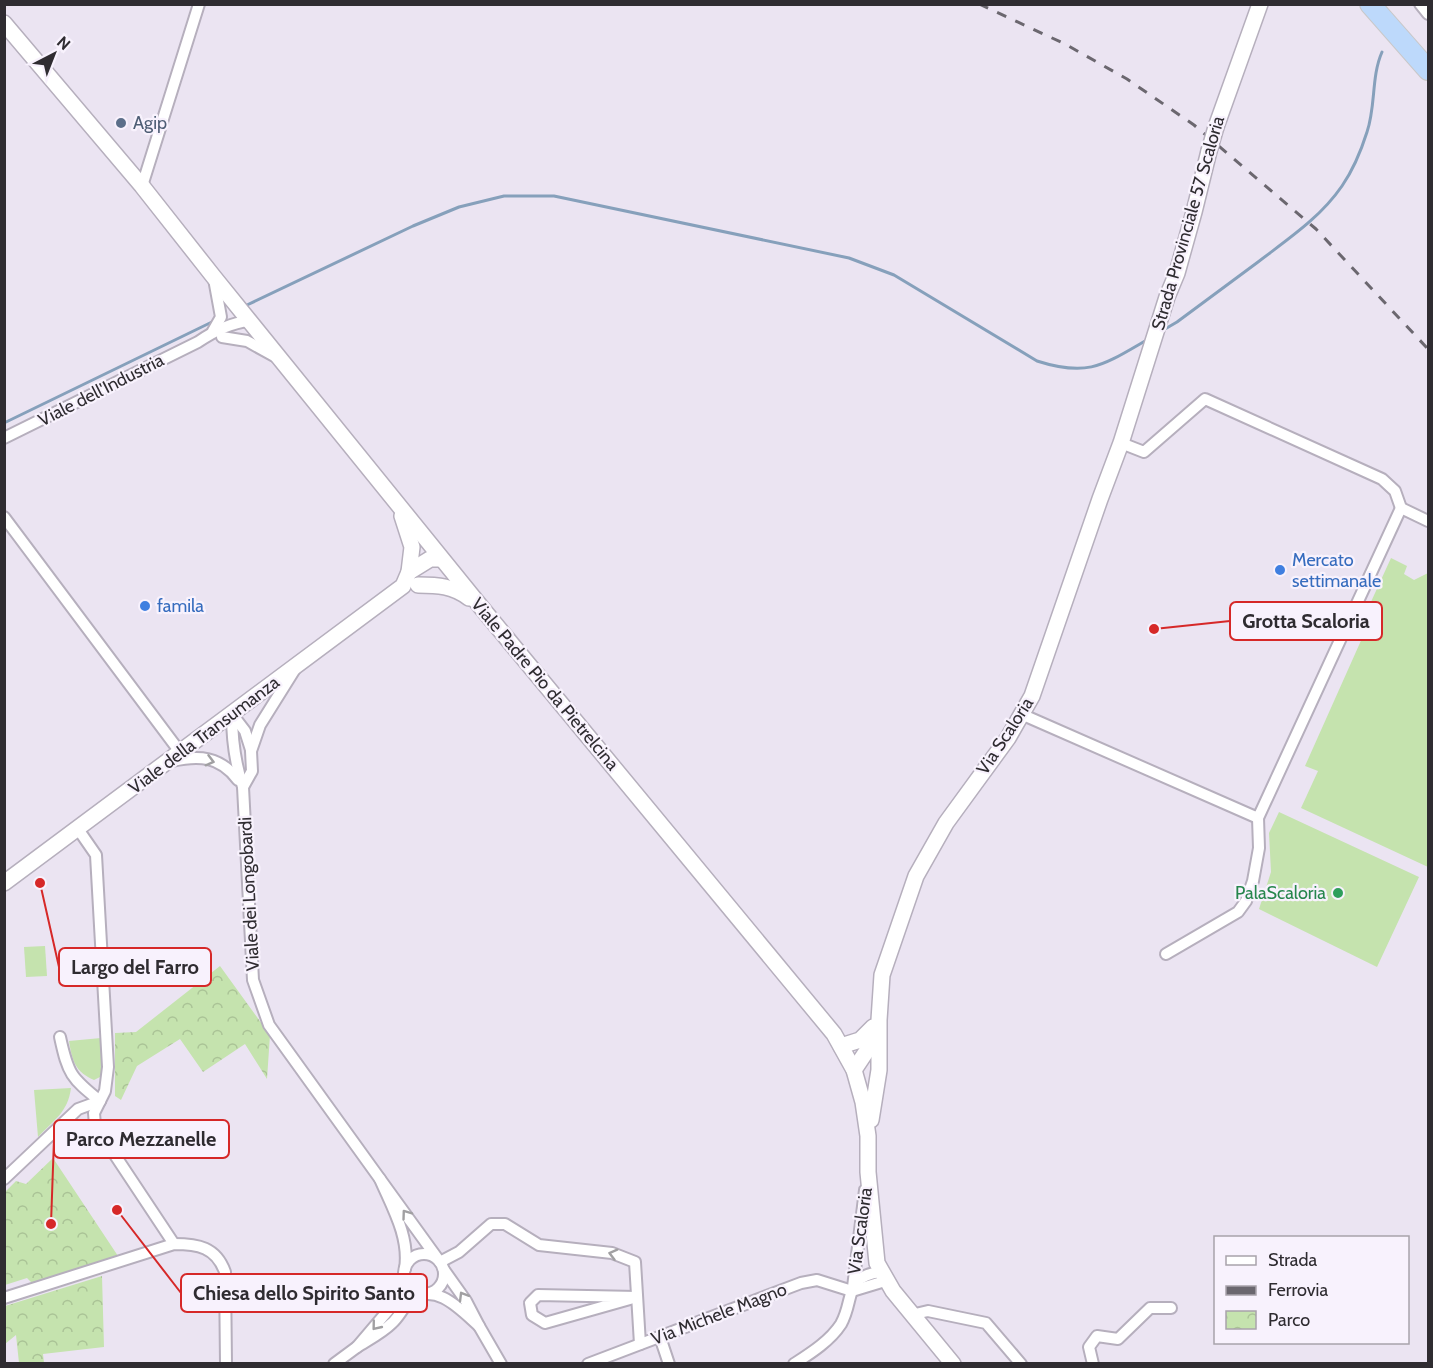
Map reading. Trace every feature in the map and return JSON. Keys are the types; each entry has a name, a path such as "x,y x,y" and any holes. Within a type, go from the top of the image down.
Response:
{"highway":[{"path":"1370,4 1428,70"},
{"path":"1386,4 1428,52"}],"street":[{"path":"142,186 199,4"},
{"name":"Strada Provinciale 57 Scaloria","path":"1121,443 1167,297 1177,273 1215,127 1260,4"},
{"path":"1420,4 1428,14"},
{"name":"Viale Padre Pio da Pietrelcina","path":"4,23 142,186 441,559 826,1022 842,1046"},
{"path":"213,276 221,317 218,334 247,341 280,359"},
{"name":"Viale dell'Industria","path":"4,438 218,334 237,322 249,321"},
{"path":"1121,443 1144,452 1205,399 1382,478 1395,491 1401,508 1258,818 1259,848 1253,881 1246,901 1238,912 1166,954"},
{"name":"Via Scaloria","path":"868,1136 879,1070 882,975 916,876 946,823 1008,738 1032,696 1121,443"},
{"path":"398,504 412,547 410,581 458,590 481,608"},
{"path":"1401,508 1428,521"},
{"path":"4,517 174,757 214,759 231,771 243,787"},
{"name":"Viale della Transumanza","path":"4,883 410,581 437,569 441,559"},
{"name":"Viale dei Longobardi","path":"251,751 260,725 298,664"},
{"name":"Viale dei Longobardi","path":"232,714 246,731 251,751 252,771 243,787"},
{"name":"Viale dei Longobardi","path":"232,714 232,738 243,787 253,981 269,1025 442,1266 466,1301 478,1326"},
{"path":"1021,714 1258,818"},
{"path":"78,829 96,855 108,1067 105,1091 94,1113 95,1125 174,1244"},
{"path":"842,1046 860,1040 879,1020"},
{"name":"Via Scaloria","path":"854,1070 868,1049 879,1020"},
{"path":"60,1037 65,1063 75,1082 100,1101"},
{"name":"Via Scaloria","path":"842,1046 854,1070 862,1094 868,1136 868,1172 875,1255 883,1276 911,1315 952,1363"},
{"path":"854,1070 869,1072 879,1070"},
{"path":"4,1179 78,1109 100,1101"},
{"name":"Via Scaloria","path":"794,1364 819,1348 841,1323 852,1291 857,1240 868,1172"},
{"name":"Viale dei Longobardi","path":"380,1179 402,1232 406,1259 404,1272"},
{"path":"442,1266 491,1224 505,1224 539,1245 612,1253 635,1262 640,1344"},
{"path":"4,1298 174,1244 190,1244 209,1250 220,1259 225,1272 226,1364"},
{"path":"334,1364 394,1322 411,1300 436,1290 444,1276 442,1266 429,1255 417,1256 407,1263 391,1307 357,1347"},
{"path":"404,1272 409,1287 413,1291 446,1299 478,1326 501,1364"},
{"path":"852,1291 859,1278 867,1274 883,1276"},
{"name":"Via Michele Magno","path":"588,1364 801,1283 817,1280 852,1291"},
{"path":"538,1295 637,1297 545,1323 532,1316 530,1303 538,1295"},
{"path":"1093,1364 1089,1347 1097,1336 1118,1339 1150,1308 1171,1308"},
{"path":"911,1315 928,1311 986,1323 1021,1364"},
{"path":"660,1337 669,1364"}],"green space":[{"path":"1391,558 1407,566 1404,574 1414,580 1428,573 1428,867 1301,808 1318,771 1305,766 1376,607 1370,604"},
{"name":"PalaScaloria","path":"1279,812 1419,877 1377,967 1259,909 1271,872 1269,833"},
{"path":"45,946 47,976 26,977 24,947"},
{"path":"220,966 270,1035 267,1079 245,1044 203,1072 180,1039 137,1066 121,1100 115,1096 115,1033 136,1032"},
{"path":"101,1038 102,1076 94,1080 82,1073 76,1065 69,1041"},
{"path":"71,1088 63,1110 38,1137 34,1090"},
{"path":"53,1158 118,1256 33,1284 27,1278 5,1285 5,1192 16,1181 26,1184"},
{"path":"102,1276 104,1347 43,1354 44,1363 19,1363 16,1335 5,1344 5,1306"}],"waterway":[{"path":"1165,329 1292,236 1333,198 1350,173 1365,139 1372,112 1376,71 1382,52"},
{"path":"247,305 413,226 459,207 504,196 554,196 849,258 894,275 1037,361 1054,366 1082,368 1105,363 1145,341"},
{"path":"4,423 214,321"}],"railway":[{"path":"979,4 1065,44 1127,79 1194,125 1316,229 1428,349"}],"place":[{"name":"Agip","path":"121,123"},
{"name":"Mercato settimanale","path":"1280,570"},
{"name":"famila","path":"145,606"},
{"name":"Grotta Scaloria","path":"1154,629"},
{"name":"Largo del Farro","path":"40,883"},
{"name":"PalaScaloria","path":"1338,893"},
{"name":"Chiesa dello Spirito Santo","path":"117,1210"},
{"name":"Parco Mezzanelle","path":"51,1224"}]}
